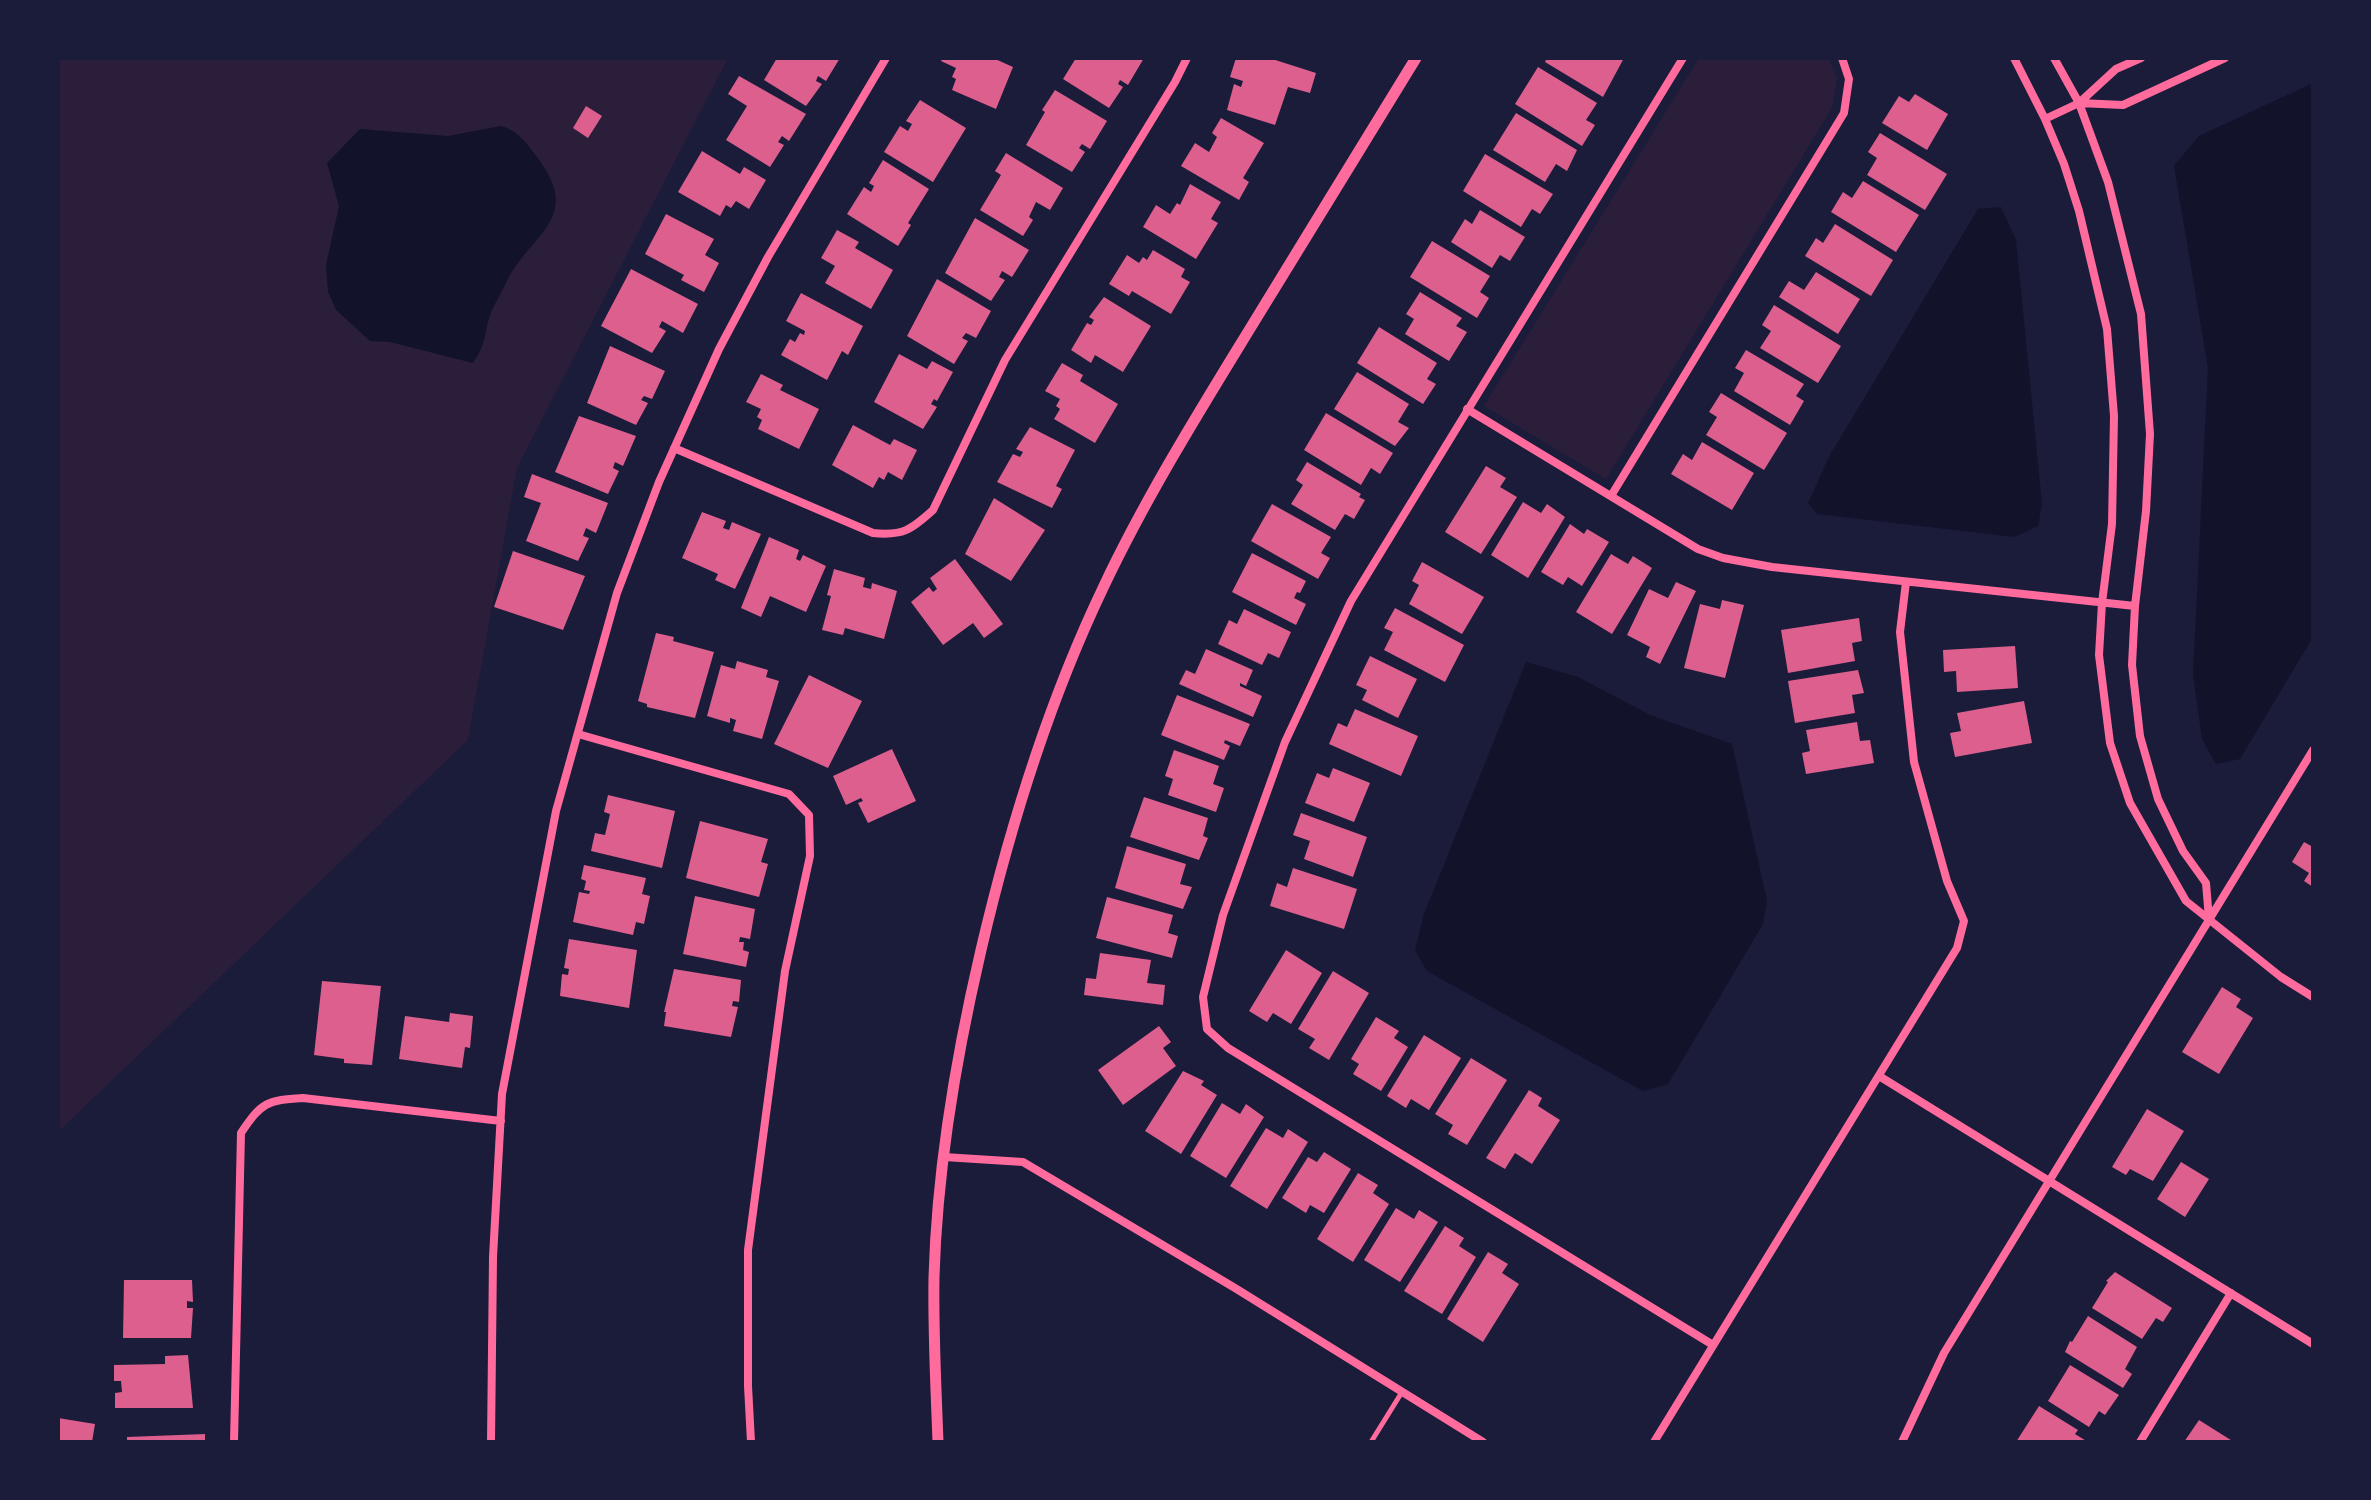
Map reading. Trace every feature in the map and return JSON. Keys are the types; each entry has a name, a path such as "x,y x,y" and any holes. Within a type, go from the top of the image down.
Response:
{"street":[{"path":"491,1442 493,1257 502,1094 556,811 617,593 659,482 719,349 768,257 886,58"},
{"path":"674,448 873,533 897,535 915,526 933,510 1005,360 1187,58"},
{"path":"938,1442 934,1276 952,1087 966,1016 1010,837 1042,739 1102,591 1195,419 1416,58"},
{"path":"1683,58 1351,601 1285,742 1223,915 1203,997 1207,1029 1228,1048 1713,1345"},
{"path":"1611,496 1844,113 1849,79 1842,58"},
{"path":"2014,58 2045,119 2079,211 2107,329 2114,416 2112,524 2099,655 2110,743 2125,788 2144,828 2186,901 2281,977 2313,997"},
{"path":"2054,58 2079,103 2108,182 2141,314 2150,434 2132,665 2140,736 2158,799 2183,851 2206,883 2209,919"},
{"path":"2045,119 2079,103 2116,69 2141,58"},
{"path":"2079,103 2123,105 2225,58"},
{"path":"1467,409 1698,549 1723,558 1772,567 2135,606"},
{"path":"1654,1442 1957,948 1964,921 1947,881 1914,762 1900,632 1906,582"},
{"path":"578,734 789,794 809,815 810,856 785,971 748,1250 751,1442"},
{"path":"1902,1442 1944,1353 2313,750"},
{"path":"1879,1076 2313,1344"},
{"path":"234,1442 241,1133 254,1115 272,1100 303,1098 501,1121"},
{"path":"944,1157 1023,1162 1235,1288 1483,1442"},
{"path":"2140,1442 2231,1293"}],"lane":[{"path":"1371,1442 1402,1392"}],"shaded area":[{"path":"58,58 728,58 517,468 468,740 58,1132"},
{"path":"1699,58 1829,58 1837,79 1832,108 1606,479 1484,406"},
{"path":"2313,83 2313,637 2240,759 2216,764 2202,739 2193,674 2208,368 2174,166 2199,136"},
{"path":"501,126 517,134 537,157 550,178 555,210 508,279 491,312 478,356 473,363 390,342 370,341 336,310 328,292 326,265 339,206 327,163 360,129 448,136"},
{"path":"2001,207 2016,240 2042,504 2038,526 2015,537 1817,514 1808,503 1830,455 1978,209"},
{"path":"1526,662 1578,677 1650,715 1732,744 1767,901 1763,924 1668,1084 1643,1091 1427,971 1415,950 1424,914"}],"building":[{"path":"777,58 840,58 826,81 818,76 816,81 822,84 806,106 764,80"},
{"path":"943,58 993,58 1013,67 996,109 952,90 956,68 941,61"},
{"path":"1076,58 1144,58 1128,85 1120,80 1118,84 1123,87 1109,108 1063,79"},
{"path":"1236,58 1269,58 1316,73 1310,93 1288,87 1275,125 1227,110 1234,84 1241,87 1243,81 1230,77"},
{"path":"1547,58 1624,58 1603,97 1545,62"},
{"path":"1538,67 1597,103 1586,120 1595,125 1582,146 1515,104"},
{"path":"739,76 806,114 789,141 782,136 778,142 784,145 770,167 726,140 747,106 728,94"},
{"path":"1055,90 1107,121 1090,149 1082,144 1079,148 1085,152 1072,172 1026,145"},
{"path":"1915,94 1948,114 1927,150 1882,123 1899,96 1909,102"},
{"path":"920,100 966,128 933,182 884,152 900,126 908,131 912,124 906,121"},
{"path":"586,106 602,116 588,138 573,128"},
{"path":"1516,113 1577,150 1567,171 1556,164 1545,182 1493,150"},
{"path":"1221,118 1264,143 1243,178 1249,182 1239,200 1181,166 1195,143 1209,152 1217,137 1212,133"},
{"path":"1880,133 1947,174 1925,210 1867,175 1877,158 1868,152"},
{"path":"702,151 740,174 744,167 766,180 749,209 736,201 731,208 726,205 720,216 678,192"},
{"path":"1006,153 1063,188 1050,210 1036,202 1029,217 1033,220 1023,236 980,210 1001,175 995,171"},
{"path":"1485,154 1553,194 1540,214 1532,209 1521,227 1463,191"},
{"path":"883,160 929,189 898,246 847,214 864,187 871,192 874,186 869,183"},
{"path":"1863,181 1919,215 1896,252 1831,212 1843,192 1852,198"},
{"path":"1190,184 1221,202 1211,219 1218,223 1196,259 1143,227 1156,205 1170,214 1177,203 1180,205"},
{"path":"1480,210 1525,237 1510,261 1500,255 1492,268 1451,242 1465,219 1472,224"},
{"path":"666,214 714,239 705,255 719,263 704,292 681,280 684,275 645,254"},
{"path":"975,218 1029,250 1012,277 1002,271 999,277 1005,280 991,301 945,273"},
{"path":"1835,224 1893,260 1871,296 1805,256 1816,238 1823,243"},
{"path":"837,230 859,242 855,248 893,270 871,309 825,283 835,266 821,258"},
{"path":"1432,241 1490,276 1480,292 1489,298 1477,318 1410,277"},
{"path":"1153,250 1185,269 1181,277 1190,282 1171,314 1132,291 1129,296 1109,284 1127,255 1139,263 1143,257 1147,260"},
{"path":"631,269 698,304 683,333 662,321 659,327 666,331 652,353 601,326"},
{"path":"1816,272 1860,299 1838,334 1779,297 1789,281 1804,290"},
{"path":"937,279 991,311 976,338 966,333 962,338 968,341 954,364 907,336"},
{"path":"1420,292 1462,318 1456,326 1467,332 1449,361 1405,334 1414,319 1406,314"},
{"path":"801,293 863,326 848,355 842,351 827,380 781,355 790,339 795,342 800,333 804,335 805,331 786,321"},
{"path":"1104,297 1151,326 1123,372 1095,355 1091,363 1071,350 1087,323 1091,325 1094,320 1089,317"},
{"path":"1774,305 1841,346 1818,383 1760,348 1771,331 1762,325"},
{"path":"1379,327 1437,363 1427,379 1436,384 1423,404 1357,363"},
{"path":"610,346 665,371 652,399 644,396 641,400 648,403 636,425 587,403"},
{"path":"1746,350 1804,384 1796,396 1804,401 1790,425 1734,391 1744,373 1735,368"},
{"path":"899,354 927,369 932,361 953,372 937,401 934,399 931,404 937,407 923,429 874,402"},
{"path":"1062,363 1083,375 1080,381 1118,404 1095,443 1054,419 1060,409 1056,406 1060,399 1045,391"},
{"path":"1357,372 1409,404 1398,422 1409,428 1395,446 1334,409"},
{"path":"761,374 783,385 780,390 819,409 799,449 758,429 762,420 757,417 761,409 746,402"},
{"path":"1721,393 1787,433 1764,470 1706,435 1717,417 1709,412"},
{"path":"1326,413 1393,453 1380,474 1371,468 1361,485 1304,450"},
{"path":"579,416 636,436 623,466 615,462 613,468 619,471 608,494 555,472"},
{"path":"853,425 890,445 894,439 917,450 902,480 888,472 884,480 879,477 873,488 832,465"},
{"path":"1030,427 1075,450 1056,486 1062,489 1052,508 997,482 1013,454 1020,457 1023,452 1016,449"},
{"path":"1702,442 1754,473 1732,510 1671,474 1683,454 1692,460"},
{"path":"1307,462 1361,494 1359,497 1365,500 1354,519 1345,514 1335,530 1291,504 1303,485 1296,480"},
{"path":"1486,466 1506,478 1500,487 1517,497 1481,554 1445,532"},
{"path":"532,474 608,503 596,533 586,528 583,536 589,538 578,561 526,541 541,503 524,497"},
{"path":"994,498 1045,530 1011,581 965,554"},
{"path":"1523,502 1541,513 1547,504 1565,517 1528,578 1491,555"},
{"path":"1272,504 1331,537 1321,553 1330,558 1318,579 1251,541"},
{"path":"702,512 726,521 723,528 729,530 732,522 761,534 735,589 715,580 718,574 682,558"},
{"path":"1570,524 1584,534 1587,529 1609,542 1582,586 1568,577 1563,585 1541,572"},
{"path":"769,537 799,550 796,559 800,561 803,555 826,566 806,612 770,596 761,617 741,608"},
{"path":"513,551 585,576 563,630 494,607"},
{"path":"1252,553 1306,581 1294,598 1306,604 1296,625 1232,592"},
{"path":"1611,554 1628,564 1633,556 1652,568 1612,634 1576,612"},
{"path":"955,559 1003,624 984,638 973,623 943,645 911,602 929,587 933,592 937,589 930,578"},
{"path":"1422,562 1484,597 1462,634 1409,604 1419,585 1412,581"},
{"path":"834,569 865,578 863,587 871,589 872,583 897,591 884,639 845,628 843,635 822,630"},
{"path":"1676,582 1696,591 1660,664 1646,657 1650,647 1627,635 1649,589 1668,598"},
{"path":"1722,600 1744,605 1725,678 1684,668 1700,604 1720,609"},
{"path":"1395,608 1464,645 1445,682 1384,650 1393,632 1384,628"},
{"path":"1244,609 1291,632 1279,658 1268,653 1262,665 1218,644 1229,620 1237,624"},
{"path":"1859,618 1862,641 1852,643 1855,661 1788,673 1781,630"},
{"path":"656,633 714,652 695,718 647,707 647,704 638,701"},
{"path":"2015,646 2018,688 1957,692 1956,671 1944,672 1943,650"},
{"path":"1206,649 1253,670 1246,686 1240,683 1240,686 1262,696 1253,717 1179,684 1186,670 1195,674"},
{"path":"1370,656 1417,679 1398,718 1362,700 1367,690 1356,685"},
{"path":"737,661 768,670 766,677 779,681 762,739 733,731 736,720 730,718 730,723 707,716 721,665 735,669"},
{"path":"1858,670 1864,693 1852,695 1855,713 1795,723 1788,681"},
{"path":"809,675 862,701 828,768 774,744"},
{"path":"1177,695 1250,724 1240,746 1225,740 1224,743 1230,746 1224,760 1161,735"},
{"path":"2024,701 2032,743 1955,757 1950,733 1961,731 1957,713"},
{"path":"1355,709 1418,736 1401,776 1329,744 1338,723 1347,727"},
{"path":"1857,722 1860,741 1870,740 1874,763 1806,774 1802,753 1810,751 1806,730"},
{"path":"892,749 916,801 868,823 858,803 863,801 861,798 846,805 833,776"},
{"path":"1174,750 1219,766 1213,784 1224,788 1216,812 1168,795 1173,779 1165,776"},
{"path":"1333,768 1370,783 1354,822 1305,803 1317,773 1329,778"},
{"path":"608,795 675,811 662,868 591,851 595,833 605,835 610,814 604,812"},
{"path":"1144,797 1208,818 1203,836 1208,838 1199,860 1130,837"},
{"path":"1301,813 1367,837 1353,877 1304,859 1310,841 1293,835"},
{"path":"700,821 768,839 761,862 768,864 759,897 686,878"},
{"path":"2304,842 2313,847 2313,887 2304,881 2309,873 2292,862"},
{"path":"1127,846 1186,864 1180,884 1192,887 1183,909 1115,888"},
{"path":"584,865 646,878 642,894 650,896 644,924 636,922 633,935 573,922 579,892 589,894 590,891 584,890 586,881 581,879"},
{"path":"1293,868 1357,889 1344,929 1270,906 1277,883 1287,887"},
{"path":"695,896 755,909 750,939 740,937 739,942 744,942 743,950 749,952 746,967 683,954"},
{"path":"1107,897 1173,915 1168,933 1178,936 1172,958 1096,938"},
{"path":"569,939 637,950 629,1008 560,996 562,974 568,975 569,969 564,968"},
{"path":"1286,950 1322,973 1291,1024 1273,1013 1267,1022 1249,1011"},
{"path":"1100,953 1151,960 1147,983 1165,985 1163,1005 1084,995 1086,978 1096,979"},
{"path":"674,969 741,980 739,1002 733,1001 732,1006 738,1007 731,1037 664,1026 664,1012"},
{"path":"1333,971 1369,993 1329,1060 1309,1048 1315,1039 1298,1029"},
{"path":"322,981 381,986 372,1065 344,1063 344,1059 314,1055"},
{"path":"2222,987 2241,999 2236,1007 2253,1018 2219,1074 2182,1052"},
{"path":"450,1013 473,1016 470,1048 465,1047 462,1068 399,1059 405,1016 449,1022"},
{"path":"1376,1017 1399,1031 1394,1038 1408,1047 1381,1091 1353,1074 1359,1064 1351,1059"},
{"path":"1159,1026 1171,1042 1163,1048 1176,1066 1123,1105 1098,1070"},
{"path":"1424,1035 1461,1058 1429,1110 1411,1099 1406,1108 1387,1096"},
{"path":"1471,1058 1507,1080 1467,1145 1448,1134 1453,1125 1435,1114"},
{"path":"1183,1071 1204,1081 1201,1085 1217,1095 1181,1154 1145,1131"},
{"path":"1529,1090 1542,1098 1538,1106 1560,1120 1532,1164 1515,1153 1505,1169 1486,1158"},
{"path":"1222,1103 1240,1114 1246,1104 1264,1117 1226,1178 1190,1156"},
{"path":"2147,1109 2184,1131 2153,1181 2130,1169 2126,1175 2112,1167"},
{"path":"1266,1128 1283,1138 1288,1129 1308,1142 1267,1209 1230,1186"},
{"path":"1324,1152 1351,1169 1324,1213 1310,1205 1306,1213 1282,1198 1308,1157 1317,1162"},
{"path":"2181,1162 2209,1179 2185,1217 2157,1199"},
{"path":"1358,1173 1378,1185 1373,1193 1389,1204 1353,1262 1317,1239"},
{"path":"1396,1208 1414,1219 1419,1210 1438,1222 1400,1282 1364,1260"},
{"path":"1445,1226 1464,1238 1459,1246 1476,1257 1442,1314 1404,1291"},
{"path":"1488,1252 1508,1264 1502,1273 1519,1284 1483,1342 1447,1319"},
{"path":"2115,1272 2172,1308 2163,1322 2156,1318 2142,1339 2092,1308 2106,1281"},
{"path":"124,1280 192,1280 193,1302 187,1301 187,1308 193,1308 191,1338 123,1338"},
{"path":"2088,1316 2137,1347 2125,1369 2132,1374 2123,1388 2065,1352"},
{"path":"188,1355 193,1408 115,1408 115,1393 122,1392 121,1381 114,1381 114,1365 165,1364 165,1356"},
{"path":"2070,1365 2119,1395 2105,1415 2099,1411 2089,1427 2048,1401"},
{"path":"2039,1406 2078,1430 2075,1434 2088,1442 2016,1442"},
{"path":"58,1418 95,1424 92,1442 58,1442"},
{"path":"2199,1420 2234,1442 2184,1442"},
{"path":"205,1434 205,1442 127,1442 127,1437"}]}
